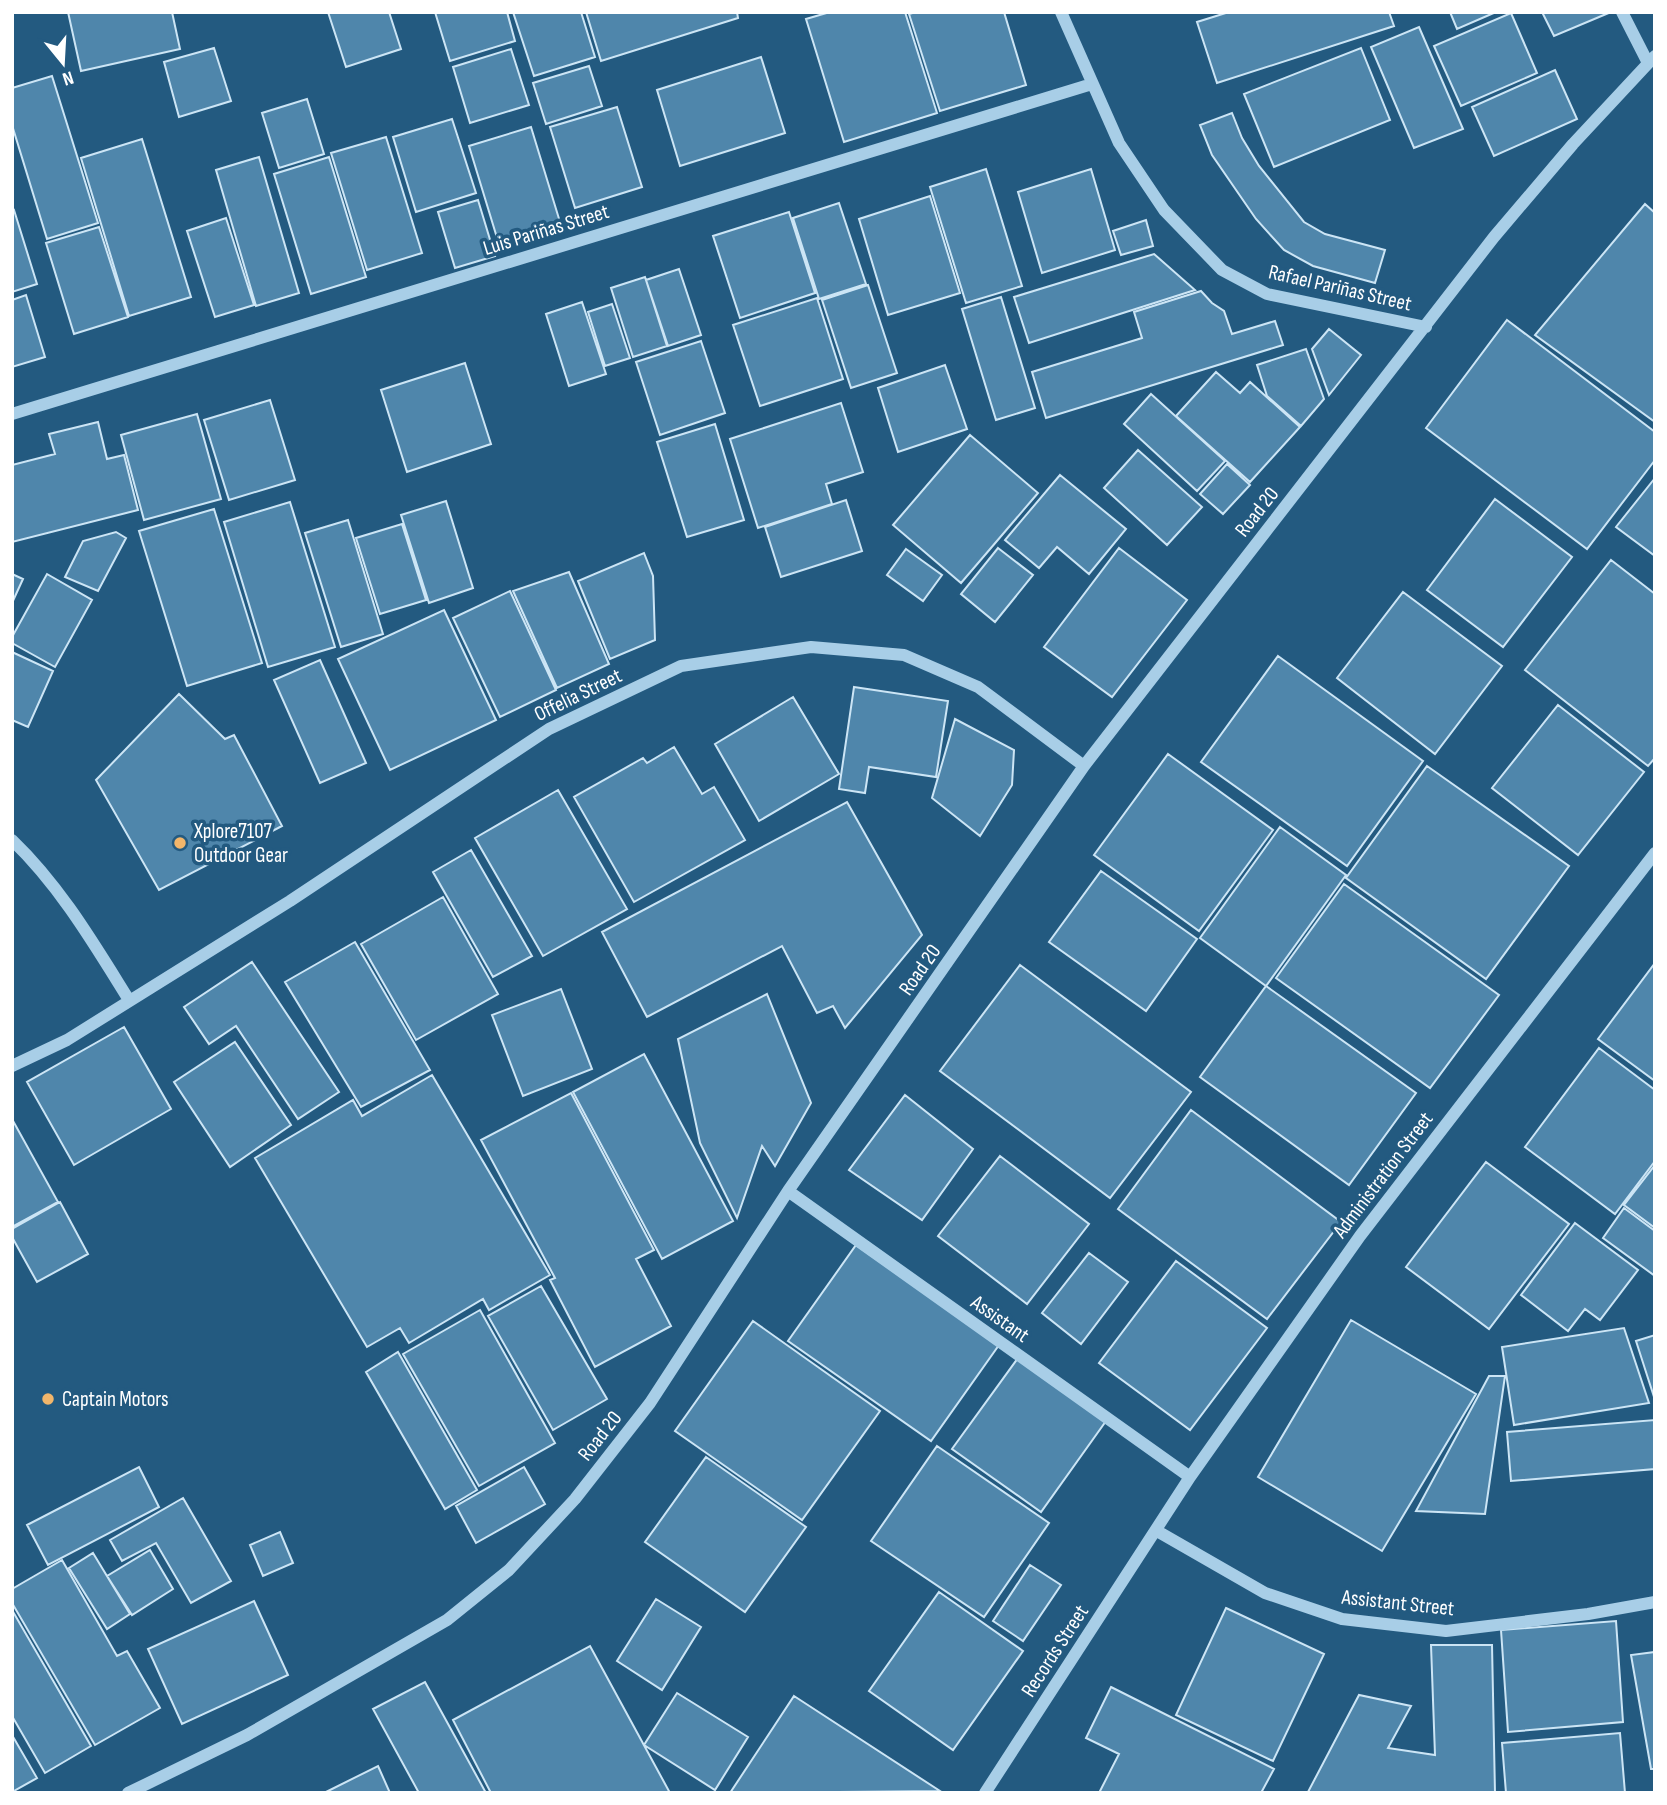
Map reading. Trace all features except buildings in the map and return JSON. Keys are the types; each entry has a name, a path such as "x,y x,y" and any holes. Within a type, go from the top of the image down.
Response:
{"street":[{"name":"Rafael Pariñas Street","path":"1061,12 1119,143 1164,210 1222,270 1267,294 1426,327"},
{"path":"1622,12 1651,59"},
{"name":"Road 20","path":"128,1793 247,1735 447,1620 509,1570 575,1499 650,1404 788,1191 1084,766 1494,237 1573,144 1651,59"},
{"name":"Luis Pariñas Street","path":"12,414 1092,84"},
{"name":"Offelia Street","path":"12,1066 67,1040 290,901 549,729 681,666 811,647 904,655 978,687 1084,766"},
{"path":"12,840 34,861 85,929 129,1000"},
{"name":"Administration Street","path":"1157,1531 1190,1477 1360,1236 1655,853"},
{"name":"Assistant","path":"788,1191 1190,1477"},
{"name":"Assistant Street","path":"1157,1531 1265,1593 1342,1619 1446,1631 1588,1614 1655,1602"},
{"name":"Records Street","path":"985,1793 1157,1531"}],"place":[{"name":"Xplore7107 Outdoor Gear","path":"180,843"},
{"name":"Captain Motors","path":"48,1399"}]}
